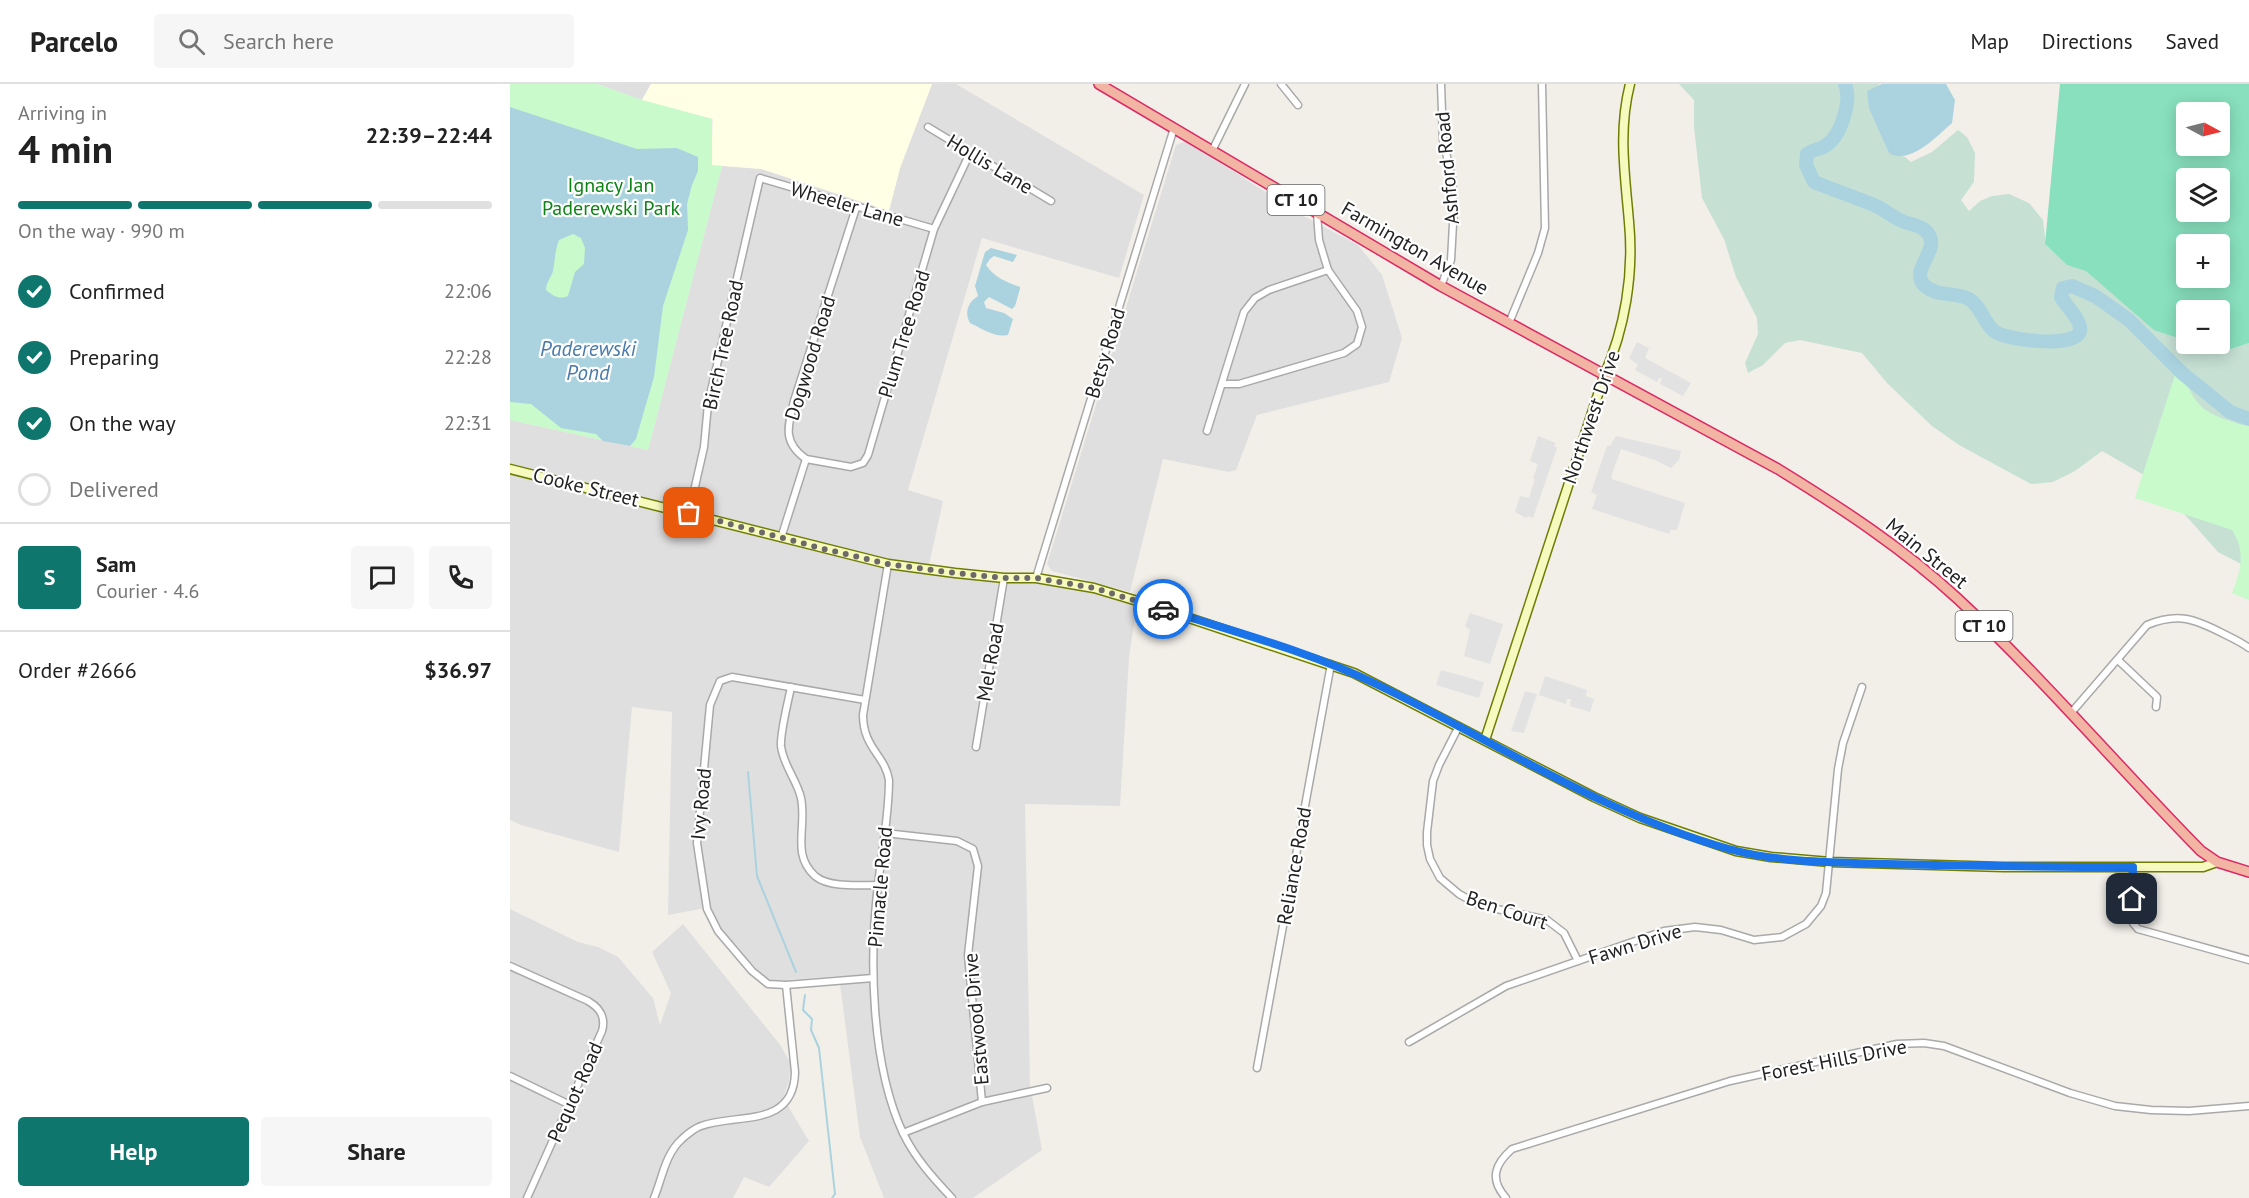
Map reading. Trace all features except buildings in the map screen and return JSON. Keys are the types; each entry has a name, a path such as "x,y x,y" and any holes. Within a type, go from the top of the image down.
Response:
{"highway":[{"name":"Farmington Avenue","path":"1099,84 1441,286 1685,419"},
{"name":"Main Street","path":"1685,419 1820,494 1905,555 1958,600 2071,713 2201,851 2217,862 2249,872"}],"main road":[{"name":"Northwest Drive","path":"1485,740 1619,333 1629,277 1629,224 1622,149 1624,114 1630,84"},
{"name":"Cooke Street","path":"510,469 888,564 1004,578 1036,578 1094,588 1331,664 1374,682 1594,797 1640,818 1730,850 1756,855 1830,862 2004,867 2203,867 2217,862"}],"street":[{"path":"1212,151 1245,84"},
{"path":"1281,84 1298,105"},
{"name":"Ashford Road","path":"1441,84 1443,140 1452,178 1454,206 1450,260 1441,286"},
{"path":"1509,323 1539,253 1545,228 1542,84"},
{"name":"Hollis Lane","path":"928,127 1051,201"},
{"name":"Betsy Road","path":"1036,578 1174,128"},
{"name":"Plum Tree Road","path":"806,459 851,467 863,463 868,454 934,230 970,153"},
{"name":"Wheeler Lane","path":"760,178 934,230"},
{"name":"Birch Tree Road","path":"689,513 704,447 708,404 760,178"},
{"name":"Dogwood Road","path":"806,459 792,446 788,427 794,401 856,208"},
{"path":"1222,384 1239,384 1260,378 1344,353 1357,344 1362,327 1357,311 1328,270 1319,240 1317,213"},
{"path":"1207,431 1244,312 1255,298 1269,290 1328,270"},
{"path":"781,538 806,459"},
{"name":"Pinnacle Road","path":"888,564 863,716 864,732 889,780 873,936 873,978 883,1071 891,1102 903,1133 927,1170 952,1198"},
{"name":"Mel Road","path":"976,747 1004,578"},
{"path":"2071,713 2147,625 2162,619 2181,617 2199,621 2249,648"},
{"path":"2118,660 2157,697 2156,707"},
{"name":"Reliance Road","path":"1257,1068 1331,664"},
{"name":"Ivy Road","path":"865,700 732,677 720,681 710,705 697,843 707,909 718,931 752,971 768,984 786,985 873,978"},
{"path":"791,687 781,745 785,762 800,795 804,817 801,851 805,865 817,878 833,883 878,885"},
{"name":"Fawn Drive","path":"1409,1042 1506,986 1664,931 1695,927 1721,930 1754,940 1782,937 1806,924 1821,906 1826,893 1838,769 1862,687"},
{"name":"Ben Court","path":"1459,726 1433,781 1427,832 1430,860 1440,878 1459,894 1479,905 1547,920 1564,933 1578,961"},
{"name":"Eastwood Drive","path":"885,833 957,841 973,849 978,866 968,955 982,1102"},
{"path":"2133,867 2131,915 2138,929 2249,960"},
{"name":"Pequot Road","path":"510,966 588,1001 602,1014 604,1020 602,1031 527,1198"},
{"path":"654,1198 668,1157 680,1140 700,1126 752,1119 766,1114 787,1100 795,1083 795,1072 786,985"},
{"name":"Forest Hills Drive","path":"1506,1198 1500,1191 1496,1176 1499,1161 1512,1149 1730,1081 1897,1044 1924,1043 1944,1046 2070,1093 2115,1106 2189,1111 2249,1106"},
{"path":"510,1076 568,1104"},
{"path":"903,1133 982,1102 1047,1088"}],"shaded area":[{"path":"597,84 651,84 642,100"},
{"path":"651,84 932,84 900,168 889,211 761,169 711,165 713,119 642,100"},
{"path":"932,84 956,84 1144,195 1119,278 982,238 908,490 943,501 927,574 1044,584 1084,590 1137,605 1129,657 1120,806 1025,804 1030,1085 1042,1150 973,1198 884,1198 860,1137 839,976 773,981 766,979 723,932 711,907 668,915 672,712 632,707 619,852 510,820 510,420 648,450 722,166 762,169 889,210 900,168"},
{"path":"1679,84 1879,84 1882,136 1889,153 1905,157 1911,162 1932,152 1958,130 1967,137 1975,153 1974,182 1961,200 1969,211 1980,201 1992,196 2009,194 2029,203 2043,220 2046,245 2067,265 2086,270 2154,329 2176,337 2176,354 2230,354 2230,349 2249,343 2249,568 2218,552 2156,482 2102,451 2075,471 2053,482 2031,484 1959,445 1932,426 1887,383 1862,353 1800,340 1785,343 1763,365 1748,373 1745,363 1758,334 1757,318 1736,277 1724,239 1702,198 1694,127 1694,100"},
{"path":"1186,141 1298,213 1358,245 1382,275 1402,338 1389,382 1257,415 1236,470 1229,472 1163,459 1130,592 1052,571 1047,564 1176,145"},
{"path":"1637,342 1649,348 1645,358 1691,383 1683,396 1660,384 1662,378 1659,378 1657,382 1635,370 1638,365 1629,358"},
{"path":"1538,436 1556,443 1554,446 1557,448 1533,518 1528,516 1526,518 1515,512 1520,496 1529,498 1535,479 1533,478 1538,464 1530,461"},
{"path":"1616,436 1681,451 1679,460 1671,468 1621,449 1611,477 1685,503 1677,530 1671,530 1669,534 1592,509 1597,495 1591,492 1607,446 1610,446"},
{"path":"1470,613 1503,624 1490,664 1464,656 1470,630 1465,626"},
{"path":"1441,670 1484,682 1479,698 1436,685"},
{"path":"1545,676 1587,690 1586,696 1594,699 1590,712 1570,706 1571,699 1567,699 1566,704 1539,695"},
{"path":"1525,691 1537,694 1524,733 1511,731"},
{"path":"510,909 578,942 598,947 618,957 653,998 660,1025 671,993 652,952 683,924 781,1046 791,1064 789,1081 783,1098 809,1141 769,1187 744,1177 733,1198 510,1198"}],"green space":[{"name":"Paderewski Pond","path":"510,84 597,84 642,100 712,119 712,165 722,166 648,450 510,420"},
{"path":"2060,84 2249,84 2249,343 2230,349 2230,300 2176,300 2176,337 2154,330 2086,271 2067,265 2045,244"},
{"path":"2175,375 2204,409 2249,426 2249,600 2232,593 2238,577 2241,554 2232,530 2135,498"}],"water":[{"path":"1882,84 1946,84 1955,100 1952,123 1931,142 1914,153 1897,156 1889,153 1869,108 1867,91"},
{"name":"Paderewski Pond","path":"510,107 637,149 677,148 698,157 698,171 687,204 688,230 663,306 654,377 636,439 630,446 603,441 596,434 561,428 531,404 510,402","holes":["573,234 581,238 585,248 584,264 575,272 568,296 556,297 546,290 553,271 559,240"]},
{"path":"991,248 1017,255 1013,262 994,256 986,265 1001,279 1020,287 1012,309 989,297 984,302 986,308 1004,313 1013,319 1008,335 1003,336 993,334 970,323 967,315 969,305 978,296 975,286 985,252"}],"waterway":[{"path":"1845,84 1846,108 1840,127 1831,141 1807,154 1806,165 1814,182 1874,205 1926,231 1931,245 1920,275 1925,286 1936,292 1969,299 1977,306 1994,331 2025,340 2040,341 2066,340 2076,337 2080,331 2076,318 2061,297 2063,288 2072,286 2095,296 2129,320 2182,373 2230,412 2249,419"},
{"path":"748,772 757,876 796,972"},
{"path":"805,995 803,1010 812,1019 811,1030 819,1048 835,1194 832,1198"}],"way so far":[{"path":"689,513 888,564 1004,578 1036,578 1094,588 1163,609"}],"route":[{"path":"1163,609 1331,664 1386,688 1594,797 1640,818 1717,846 1756,855 1830,862 2004,867 2133,867 2132,899"}],"park label":[{"name":"Ignacy Jan Paderewski Park","path":"611,196"}]}
